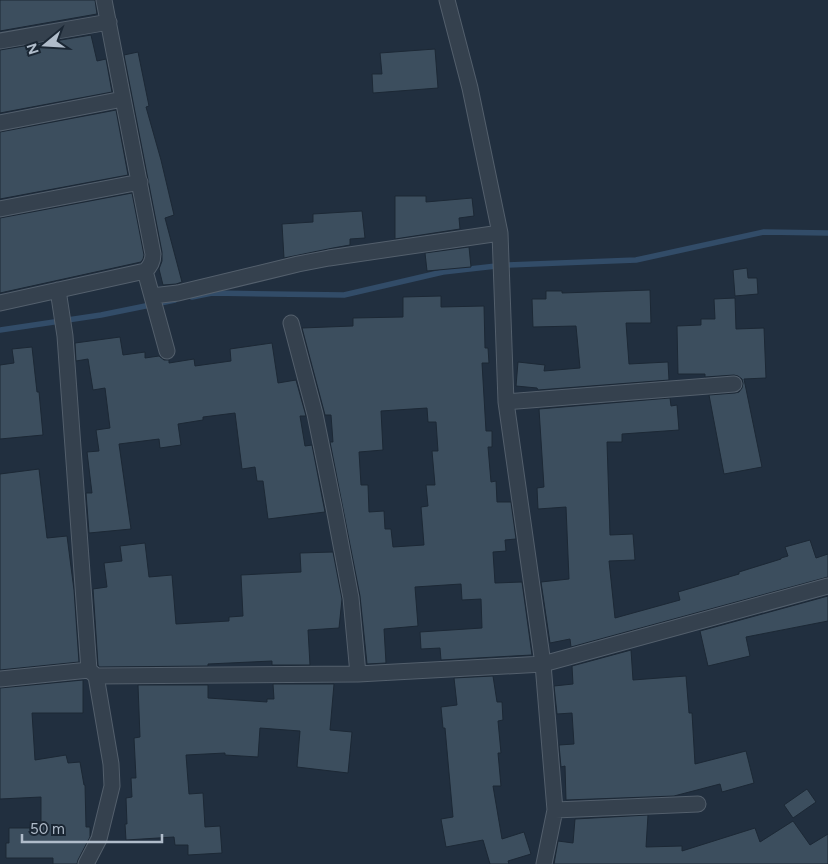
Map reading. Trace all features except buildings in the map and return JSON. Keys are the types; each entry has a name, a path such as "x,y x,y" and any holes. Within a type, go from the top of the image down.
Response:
{"street":[{"path":"0,303 145,271 153,260 140,182 104,0"},
{"path":"447,0 470,88 500,233 506,402 544,664 554,810 544,864"},
{"path":"0,41 109,22"},
{"path":"0,123 124,99"},
{"path":"0,209 140,182"},
{"path":"154,303 178,293 298,264 500,233"},
{"path":"145,271 167,352"},
{"path":"58,290 65,336 93,673 111,764 112,786 99,839 86,864"},
{"path":"291,324 315,414 334,508 351,598 358,674"},
{"path":"506,402 734,384"},
{"path":"0,679 93,673 358,674 544,664 828,586"},
{"path":"554,810 698,804"}],"waterway":[{"path":"192,297 212,293 344,295 443,272 505,265 636,260 764,232 828,233"},
{"path":"0,330 101,315 175,300"}]}
